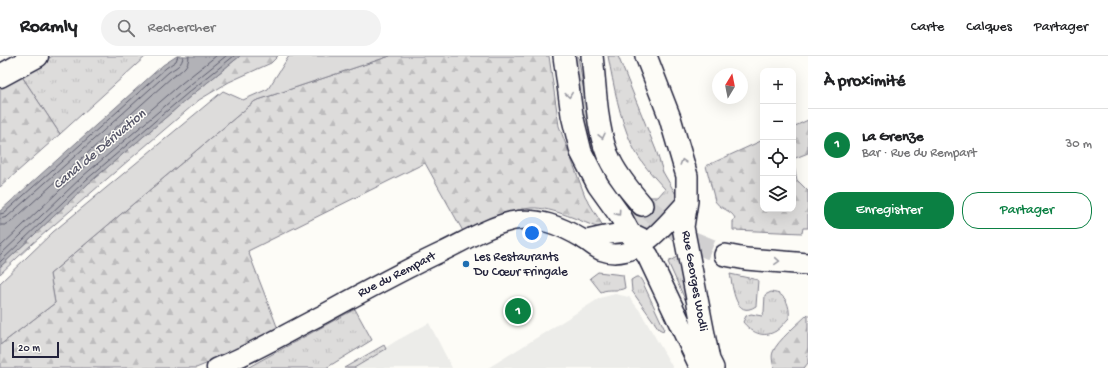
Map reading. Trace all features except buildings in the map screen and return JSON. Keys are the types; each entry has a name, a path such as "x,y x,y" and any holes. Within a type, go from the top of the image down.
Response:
{"highway":[{"path":"0,76 37,56"}],"main road":[{"name":"Rue Georges Wodli","path":"564,56 572,115 581,152 598,185 639,240 708,365"},
{"path":"592,56 601,136 610,161 624,184 642,205"},
{"name":"Rue Georges Wodli","path":"646,56 670,118 687,176 687,201 683,227 708,365"},
{"path":"725,255 746,259 808,264"}],"street":[{"name":"Rue Georges Wodli","path":"639,240 666,224 687,201"},
{"name":"Rue du Rempart","path":"216,368 253,352 390,277 495,226 519,220 546,222 561,227 584,240 618,233 639,240"}],"shaded area":[{"path":"615,294 629,297 640,311 673,368 488,368 600,298"},
{"path":"429,323 452,368 354,368 396,341"}],"green space":[{"path":"53,56 146,56 60,134 19,72"},
{"path":"240,56 278,56 271,63 229,82 199,100 32,244 0,274 0,267 89,183"},
{"path":"289,56 390,56 255,101 50,274 55,303 0,345 0,283 53,232 223,91 243,100 268,89"},
{"path":"390,56 549,56 559,126 585,196 603,226 602,229 558,212 540,208 531,208 506,214 464,233 425,163 248,251 278,329 223,357 196,368 0,368 0,345 55,303 50,274 255,101"},
{"path":"571,56 578,56 592,135 602,166 608,179 626,202 638,214 646,197 658,197 665,189 643,163 627,134 617,101 608,56 618,56 656,150 663,172 678,198 651,229 640,227 604,182 582,128"},
{"path":"19,72 60,134 0,187 0,81"},
{"path":"808,120 808,153 796,158 796,140 796,126"},
{"path":"760,141 760,212 796,212 796,175 797,180 808,191 808,228 803,228 802,233 733,230 733,221 735,218 731,213 715,201 706,166"},
{"path":"682,254 693,317 668,262"},
{"path":"598,272 623,275 625,288 601,292 590,278"},
{"path":"730,274 758,280 756,306 749,309 744,309 739,305 734,294"},
{"path":"639,277 642,281 664,328 663,331 659,329 632,291 631,280"},
{"path":"771,292 780,294 787,302 789,318 776,331 766,334 758,333 750,329 743,322 746,316 751,314 762,316 764,312 765,295"},
{"path":"355,309 372,340 326,368 247,368"},
{"path":"808,314 808,363 804,368 774,368 772,356 775,348 783,338"},
{"path":"384,345 386,349 354,368 344,368"}],"water":[{"name":"Canal de Dérivation","path":"177,56 240,56 89,183 0,267 0,211 163,65"}],"tunnel":[{"path":"642,205 691,241 725,255"}],"place":[{"name":"Les Restaurants Du Cœur Fringale","path":"466,264"},
{"name":"La Grenze","path":"518,311"}]}
